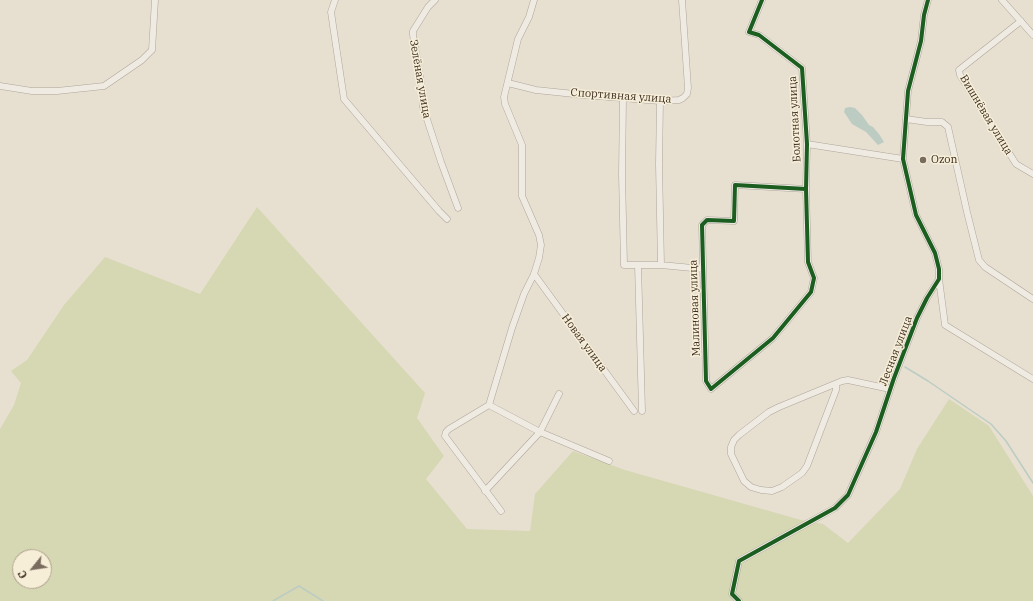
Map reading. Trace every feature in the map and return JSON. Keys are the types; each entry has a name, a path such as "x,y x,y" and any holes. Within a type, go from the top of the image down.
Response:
{"street":[{"path":"0,86 32,91 57,91 104,86 142,60 152,50 155,0"},
{"path":"335,0 331,12 344,99 438,212 447,219"},
{"name":"Зелёная улица","path":"434,0 428,7 412,35 423,95 423,107 458,208"},
{"path":"501,511 445,436 449,429 489,405 512,328 539,258 541,245 539,235 522,196 522,145 505,104 505,92 518,39 529,18 534,0"},
{"name":"Спортивная улица","path":"508,83 536,90 623,98 679,100 686,96 688,88 682,0"},
{"name":"Болотная улица","path":"762,0 748,32 759,35 802,68 807,144 806,189 808,262 814,278 811,292"},
{"path":"928,0 924,15 921,41 908,91 904,159 916,215 934,253 939,269 945,325 1033,379"},
{"path":"1002,0 1033,35"},
{"name":"Вишнёвая улица","path":"1021,21 959,70 960,75 1016,164 1033,174"},
{"path":"623,98 622,174 624,265 661,265 703,269"},
{"path":"660,100 659,164 661,265"},
{"path":"906,119 927,122 942,122 948,127 966,212 979,260 985,267 1033,299"},
{"path":"807,144 904,159"},
{"name":"Малиновая улица","path":"806,189 735,185 734,221 707,220 702,225 706,381 710,389 773,338 811,292"},
{"path":"638,265 642,411"},
{"name":"Новая улица","path":"534,274 634,411"},
{"name":"Лесная улица","path":"739,601 732,594 739,561 835,508 848,495 876,432 917,318 927,298 939,280"},
{"path":"836,384 836,390 808,466 802,473 772,491 751,487 744,481 731,454 731,447 734,440 770,412 779,407 836,384 848,380 854,380 890,390"},
{"path":"485,490 540,432 559,394"},
{"path":"489,405 540,432 609,461"}],"green space":[{"path":"257,207 425,393 417,418 444,456 426,479 467,529 530,531 535,494 573,451 625,470 801,520 823,524 848,543 900,489 917,449 949,399 989,426 1033,496 1033,601 0,601 0,429 14,405 21,383 11,371 27,360 64,305 105,257 200,294"}],"shaded area":[{"path":"845,108 855,108 862,115 884,142 878,145 866,132 852,124 844,112"}],"waterway":[{"path":"905,367 991,424 1006,441 1033,483"},
{"path":"273,601 299,586 323,601"}],"cycle path":[{"path":"762,0 749,32 759,35 802,68 807,144 806,189 808,262 814,278 811,292 773,338 711,389 706,381 702,225 707,220 734,221 735,185 806,189"},
{"path":"739,601 732,594 739,561 835,508 848,495 876,432 894,378 917,318 939,279 939,269 935,253 916,215 903,159 908,91 921,41 924,15 928,0"}],"place":[{"name":"Ozon","path":"923,160"}]}
